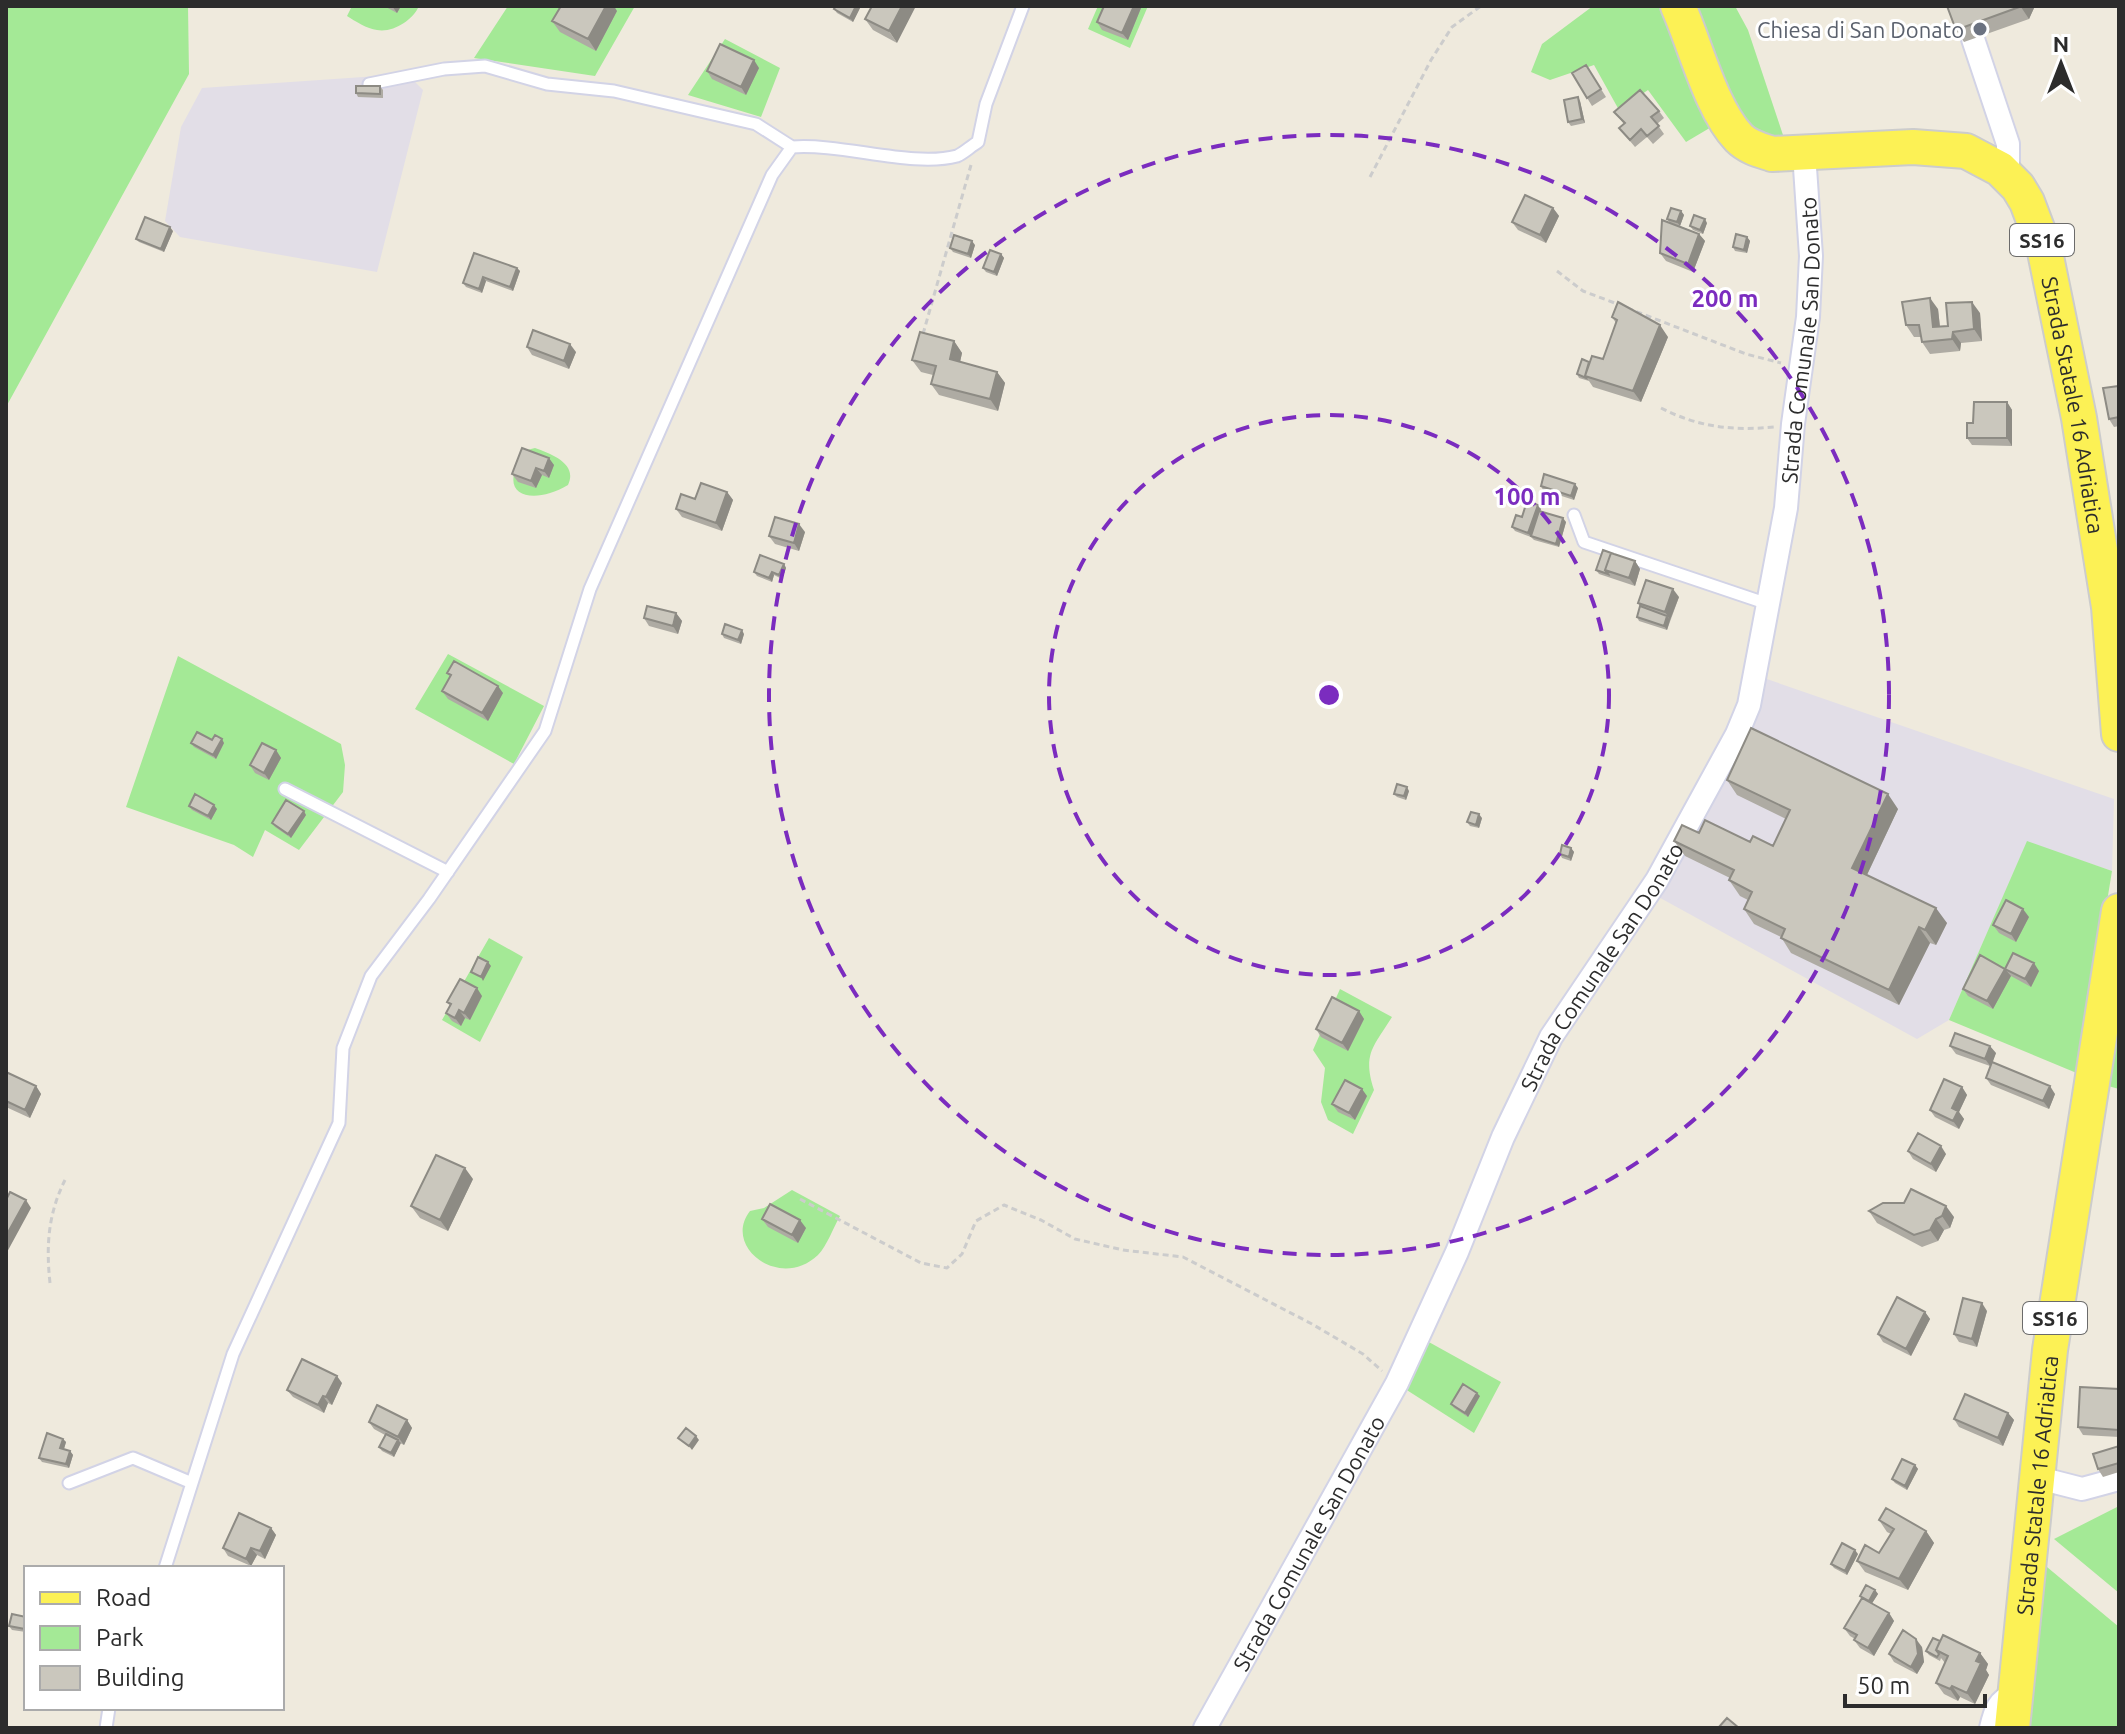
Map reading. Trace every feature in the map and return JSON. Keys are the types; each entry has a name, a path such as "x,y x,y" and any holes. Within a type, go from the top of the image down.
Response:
{"main road":[{"name":"Strada Statale 16 Adriatica","path":"1678,6 1716,102 1739,138 1754,149 1772,154 1941,147 1979,156 2003,172 2018,187 2033,215 2050,273 2079,418 2109,607 2119,734"},
{"name":"Strada Statale 16 Adriatica","path":"2012,1728 2050,1350 2119,911"}],"street":[{"path":"1973,39 2008,144 2008,164 2003,172"},
{"name":"Strada Comunale San Donato","path":"1205,1728 1397,1383 1457,1252 1503,1137 1551,1037 1657,880 1737,734 1749,705 1786,508 1793,424 1808,317 1811,256 1804,153"},
{"path":"2035,1477 2082,1489 2119,1479"},
{"path":"1991,1728 1995,1709 2004,1698 2015,1694"}],"lane":[{"path":"369,84 444,69 485,66 547,84 614,91 756,124 792,147 815,145 921,159 958,155 978,142 986,104 1023,6"},
{"path":"166,1566 233,1354 339,1123 343,1048 371,976 448,872 545,731 590,589 772,175 792,147"},
{"path":"1574,515 1584,542 1768,604"},
{"path":"285,789 448,872"},
{"path":"69,1483 133,1458 192,1483"}],"path":[{"path":"1370,177 1431,60 1452,27 1481,6"},
{"path":"923,334 978,142"},
{"path":"1557,271 1583,291 1746,354 1801,365"},
{"path":"1661,408 1682,419 1711,427 1759,429 1793,424"},
{"path":"50,1283 47,1253 49,1229 57,1195 65,1180"},
{"path":"800,1199 921,1263 947,1268 962,1254 976,1221 1004,1205 1041,1220 1075,1239 1123,1250 1183,1257 1363,1354 1397,1383"}],"shaded area":[{"path":"407,74 423,90 377,272 180,237 165,221 181,127 202,88"},
{"path":"1761,677 2114,799 2112,871 2027,842 1949,1020 1917,1039 1653,894"}],"green space":[{"path":"6,6 188,6 189,74 6,407"},
{"path":"352,6 419,6 402,24 377,30 347,16"},
{"path":"508,6 635,6 595,76 474,58"},
{"path":"1098,6 1148,6 1130,48 1088,29"},
{"path":"1593,6 1667,6 1713,126 1686,142 1648,90 1619,110 1594,65 1550,80 1531,72 1542,44"},
{"path":"1692,6 1735,6 1748,30 1785,141 1767,140 1754,133 1742,119 1721,81"},
{"path":"725,39 780,68 761,117 688,95"},
{"path":"535,448 562,461 569,471 568,485 541,495 520,493 513,478 517,465 527,450"},
{"path":"448,654 544,706 514,764 415,709"},
{"path":"178,656 341,744 345,765 343,792 299,850 265,830 253,857 234,845 126,807"},
{"path":"2027,841 2112,871 2079,1074 1949,1020"},
{"path":"489,938 523,957 480,1042 442,1020"},
{"path":"2119,965 2119,1089 2101,1084"},
{"path":"1340,989 1392,1017 1372,1051 1369,1067 1374,1090 1353,1134 1328,1120 1321,1102 1325,1068 1313,1050"},
{"path":"792,1190 840,1216 818,1255 803,1265 787,1268 772,1266 759,1260 749,1250 743,1238 743,1225 750,1211 764,1208"},
{"path":"1427,1341 1501,1382 1474,1433 1402,1387"},
{"path":"2119,1506 2119,1593 2054,1539"},
{"path":"2041,1562 2119,1627 2119,1728 2029,1728"}],"building":[{"path":"561,6 606,6 588,39 552,21"},
{"path":"836,6 856,6 850,18 834,9"},
{"path":"872,6 902,6 889,31 865,19"},
{"path":"1104,6 1134,6 1122,33 1097,22"},
{"path":"1947,6 2022,6 1956,30"},
{"path":"720,44 754,60 741,87 707,71"},
{"path":"1586,65 1601,89 1587,98 1572,73"},
{"path":"356,86 380,86 380,94 356,93"},
{"path":"1640,90 1659,111 1651,117 1659,126 1647,136 1641,129 1630,140 1619,128 1625,123 1614,112"},
{"path":"1578,97 1582,119 1568,122 1564,100"},
{"path":"1525,195 1553,208 1540,235 1512,222"},
{"path":"1671,208 1681,211 1677,222 1667,219"},
{"path":"1694,215 1705,219 1700,230 1690,226"},
{"path":"145,217 170,227 161,249 136,239"},
{"path":"1662,220 1699,234 1688,264 1660,253"},
{"path":"1736,234 1747,237 1744,250 1733,247"},
{"path":"954,235 972,241 968,254 950,248"},
{"path":"990,250 1001,254 994,272 983,268"},
{"path":"474,253 517,268 510,287 483,277 479,289 463,283"},
{"path":"1930,298 1933,327 1948,326 1946,303 1972,302 1974,329 1953,332 1952,339 1922,342 1919,325 1906,325 1902,302"},
{"path":"1618,302 1660,325 1633,391 1585,376 1592,356 1603,359 1617,320 1612,317"},
{"path":"533,330 570,344 564,361 527,347"},
{"path":"920,332 954,341 950,359 997,372 990,399 931,384 936,366 912,360"},
{"path":"1582,359 1589,362 1586,378 1577,374"},
{"path":"2119,386 2119,417 2109,419 2103,388"},
{"path":"1974,402 2007,402 2007,438 1967,438 1967,423 1973,423"},
{"path":"522,448 549,458 544,471 536,468 531,481 512,474"},
{"path":"1544,474 1575,484 1571,496 1541,486"},
{"path":"701,483 727,492 716,523 676,509 681,494 695,499"},
{"path":"1527,501 1538,505 1528,533 1512,527 1516,515 1522,517"},
{"path":"1539,511 1563,518 1556,544 1531,536"},
{"path":"775,517 799,524 794,543 769,536"},
{"path":"1603,550 1614,554 1611,553 1605,570 1608,574 1596,570"},
{"path":"1611,553 1635,561 1629,578 1605,570"},
{"path":"760,555 784,564 779,575 772,572 769,578 754,572"},
{"path":"1646,580 1673,589 1665,612 1638,603"},
{"path":"647,606 676,613 673,626 644,618"},
{"path":"1640,606 1667,616 1664,626 1637,617"},
{"path":"725,624 742,630 738,640 722,634"},
{"path":"454,661 498,686 482,713 442,691 451,675 447,673"},
{"path":"1751,728 1888,794 1852,868 1936,908 1925,930 1919,927 1889,990 1781,938 1785,929 1744,909 1752,892 1729,880 1734,870 1674,841 1682,825 1699,833 1705,820 1750,842 1753,836 1773,846 1790,810 1727,780"},
{"path":"197,732 212,740 215,735 222,739 213,755 191,743"},
{"path":"262,743 276,750 264,773 250,765"},
{"path":"1397,784 1407,787 1404,796 1394,794"},
{"path":"195,794 214,805 208,816 189,806"},
{"path":"286,800 304,811 288,834 272,823"},
{"path":"1471,812 1479,814 1476,825 1467,822"},
{"path":"1562,845 1571,848 1569,857 1560,854"},
{"path":"2006,900 2023,909 2011,934 1993,925"},
{"path":"2013,953 2034,963 2025,979 2005,969"},
{"path":"1980,955 2005,969 1987,1001 1963,989"},
{"path":"478,957 488,962 481,977 471,972"},
{"path":"460,979 477,988 464,1013 459,1010 455,1018 446,1013 451,1004 447,1002"},
{"path":"1332,997 1359,1011 1342,1043 1316,1029"},
{"path":"1955,1033 1990,1046 1985,1059 1950,1046"},
{"path":"1992,1062 2050,1086 2043,1101 1986,1078"},
{"path":"6,1072 36,1086 25,1110 6,1101"},
{"path":"1944,1079 1962,1087 1952,1108 1958,1111 1953,1121 1930,1110"},
{"path":"1345,1080 1362,1089 1349,1113 1332,1104"},
{"path":"1918,1133 1941,1146 1931,1164 1908,1151"},
{"path":"436,1155 465,1168 440,1220 411,1206"},
{"path":"1911,1189 1946,1206 1930,1230 1914,1235 1869,1211 1883,1203 1904,1203"},
{"path":"10,1192 26,1200 6,1236 6,1200"},
{"path":"770,1204 800,1220 792,1235 762,1219"},
{"path":"1897,1297 1925,1312 1906,1349 1878,1334"},
{"path":"1963,1298 1982,1303 1972,1339 1954,1334"},
{"path":"302,1359 337,1376 318,1405 287,1390"},
{"path":"1463,1384 1477,1393 1465,1413 1451,1404"},
{"path":"2080,1387 2119,1389 2119,1430 2078,1427"},
{"path":"1965,1394 2008,1413 1998,1438 1954,1419"},
{"path":"377,1405 407,1420 398,1437 369,1422"},
{"path":"686,1428 696,1436 689,1446 678,1438"},
{"path":"47,1433 63,1439 60,1448 70,1451 66,1464 39,1458"},
{"path":"386,1434 398,1440 391,1453 379,1447"},
{"path":"2119,1446 2119,1463 2098,1469 2093,1454"},
{"path":"1902,1459 1915,1465 1905,1486 1892,1479"},
{"path":"1886,1508 1926,1531 1899,1579 1857,1561 1865,1545 1879,1553 1894,1529 1879,1520"},
{"path":"239,1513 271,1528 260,1551 251,1548 246,1559 223,1548"},
{"path":"1842,1543 1855,1550 1845,1571 1831,1564"},
{"path":"1866,1585 1875,1590 1869,1601 1860,1596"},
{"path":"1862,1598 1889,1613 1868,1648 1854,1640 1857,1635 1844,1628"},
{"path":"12,1614 24,1617 24,1629 9,1626"},
{"path":"1903,1630 1916,1639 1918,1654 1911,1667 1889,1654"},
{"path":"1943,1635 1980,1653 1976,1661 1981,1663 1967,1693 1936,1683 1948,1656 1936,1650"},
{"path":"1933,1638 1940,1641 1937,1657 1926,1651"},
{"path":"1727,1718 1739,1728 1718,1728"}],"place":[{"name":"Chiesa di San Donato","path":"1980,29"}]}
